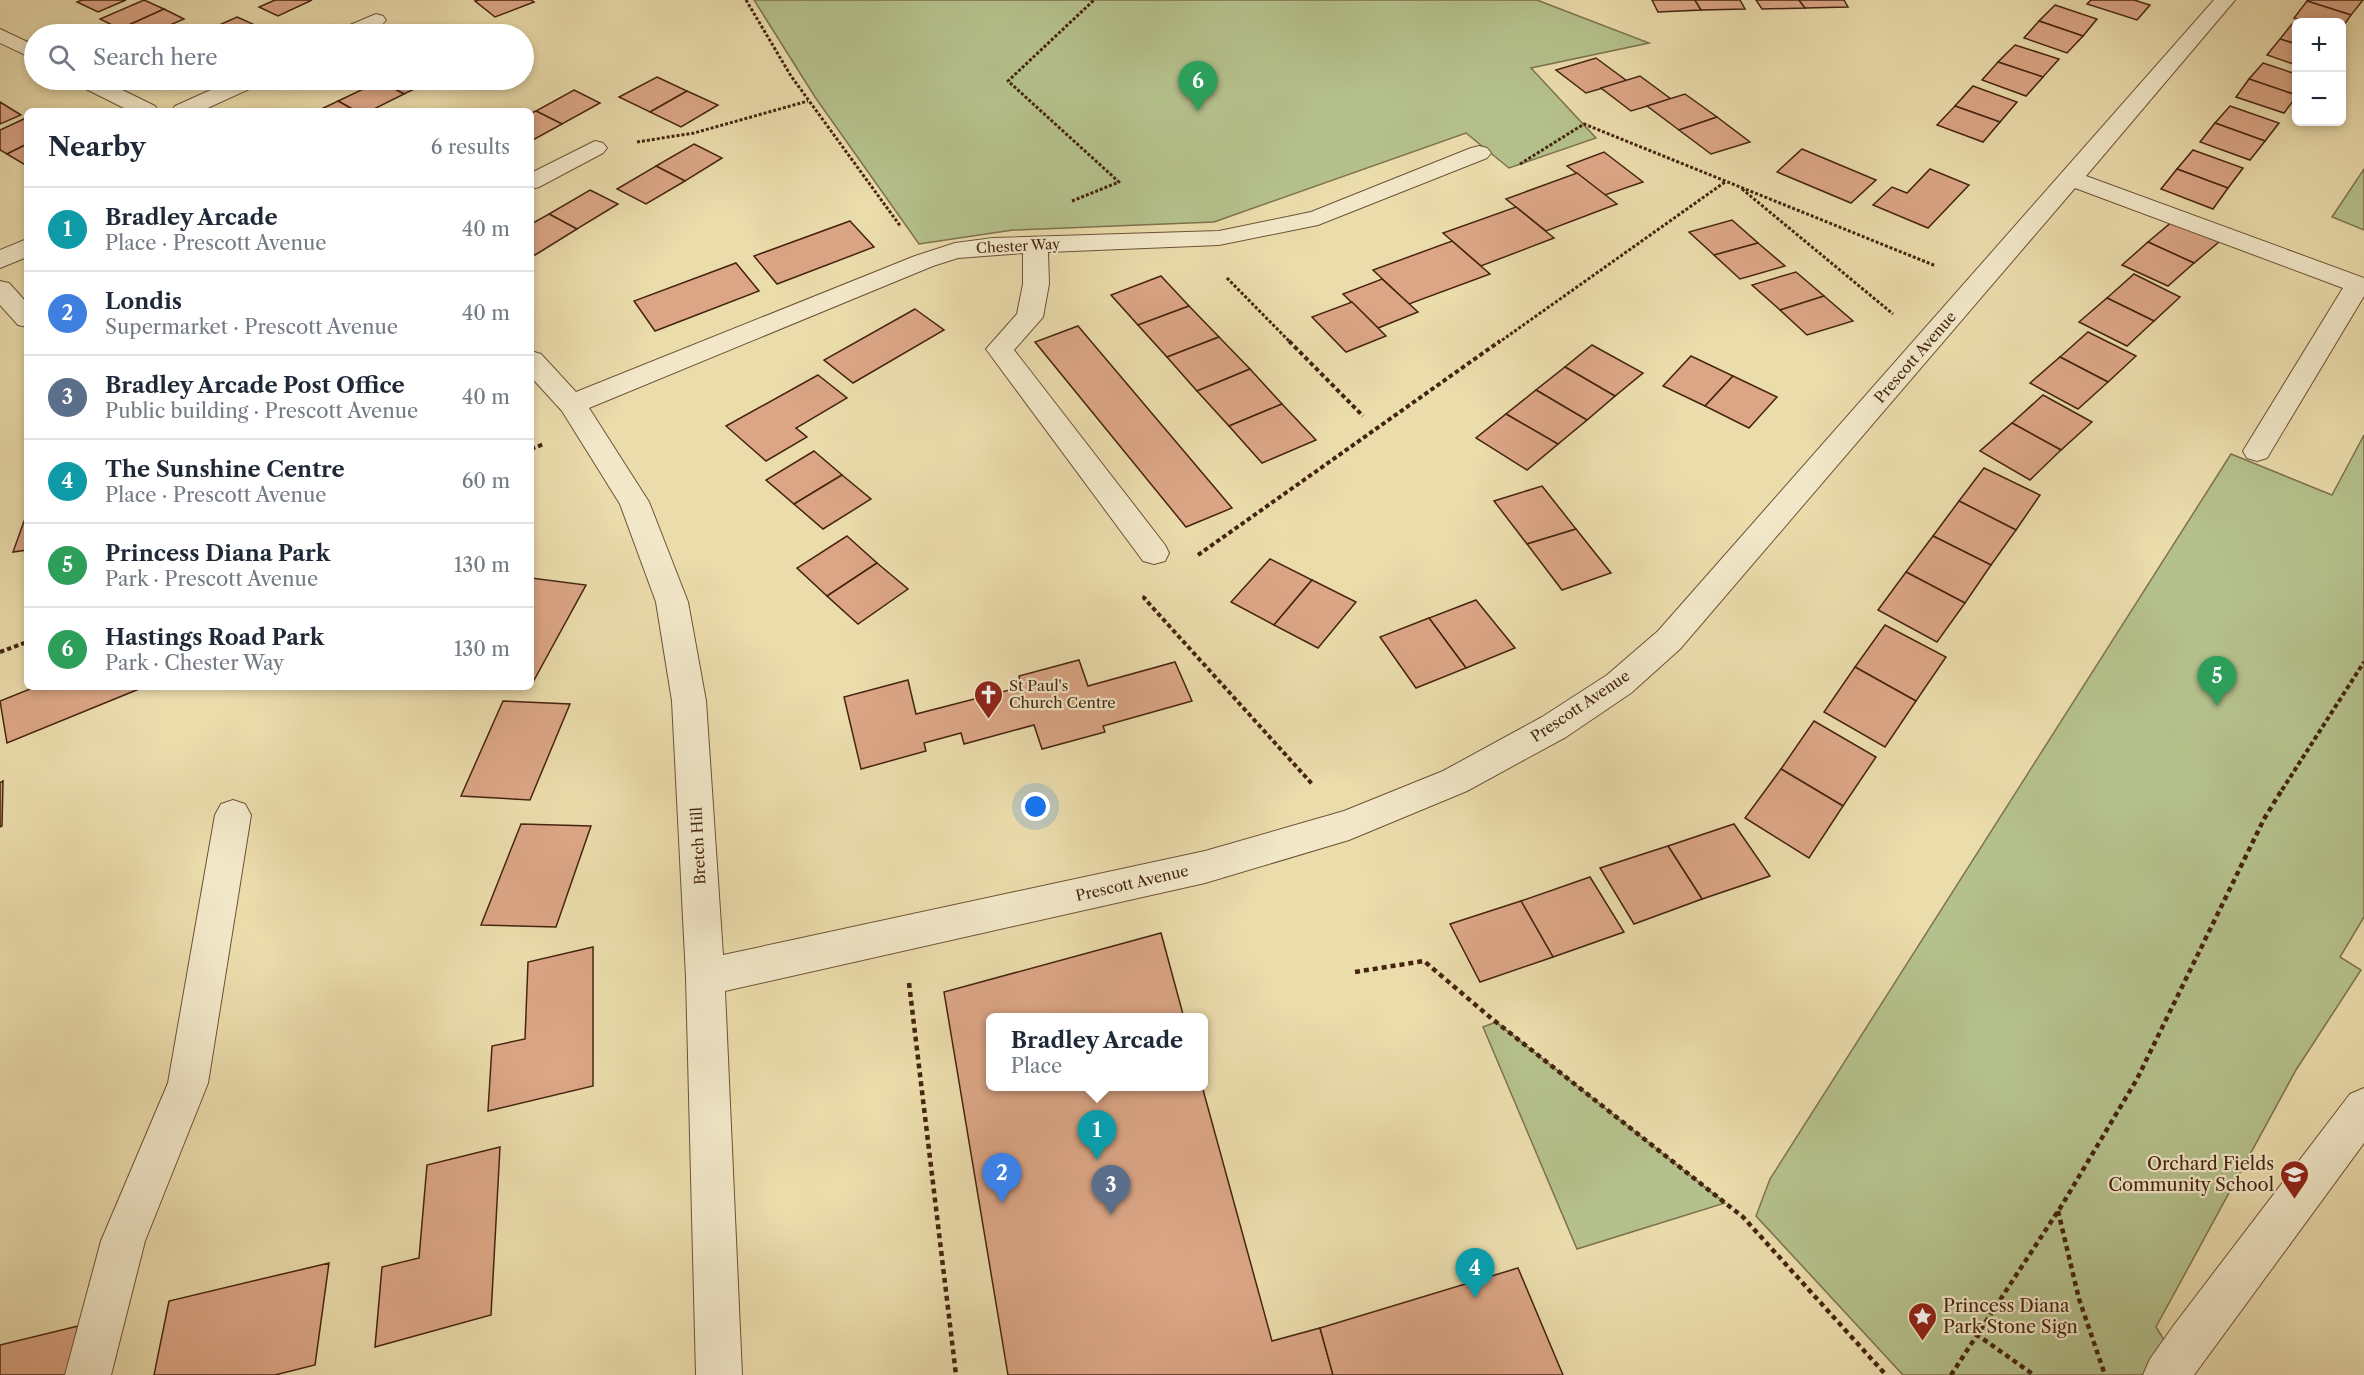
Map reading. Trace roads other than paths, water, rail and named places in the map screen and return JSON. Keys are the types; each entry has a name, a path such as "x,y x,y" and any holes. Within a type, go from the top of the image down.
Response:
{"street":[{"name":"Prescott Avenue","path":"705,977 1205,867 1349,825 1455,781 1554,727 1618,684 1669,640 2225,0"},
{"path":"367,24 376,20"},
{"path":"0,35 24,48"},
{"path":"106,90 141,108"},
{"path":"189,108 228,90"},
{"path":"534,180 595,148"},
{"name":"Chester Way","path":"572,404 924,261 955,251 993,246 1218,238 1318,218 1479,153"},
{"path":"2070,178 2358,285 2257,451"},
{"path":"1035,244 1036,284 1029,317 999,349 1155,553"},
{"path":"0,260 24,248"},
{"path":"0,289 24,316"},
{"name":"Bretch Hill","path":"534,363 572,404 634,502 672,602 689,701 705,977 719,1375"},
{"path":"88,1375 123,1241 188,1083 233,815"},
{"path":"2166,1375 2229,1286 2302,1195 2364,1108"}],"place":[{"name":"Hastings Road Park","path":"1198,111"},
{"name":"Princess Diana Park","path":"2217,706"},
{"name":"St Paul's Church Centre","path":"988,720"},
{"name":"Bradley Arcade","path":"1097,1160"},
{"name":"Orchard Fields Community School","path":"2295,1200"},
{"name":"Londis","path":"1002,1203"},
{"name":"Bradley Arcade Post Office","path":"1111,1215"},
{"name":"The Sunshine Centre","path":"1475,1298"},
{"name":"Princess Diana Park Stone Sign","path":"1922,1342"}]}
